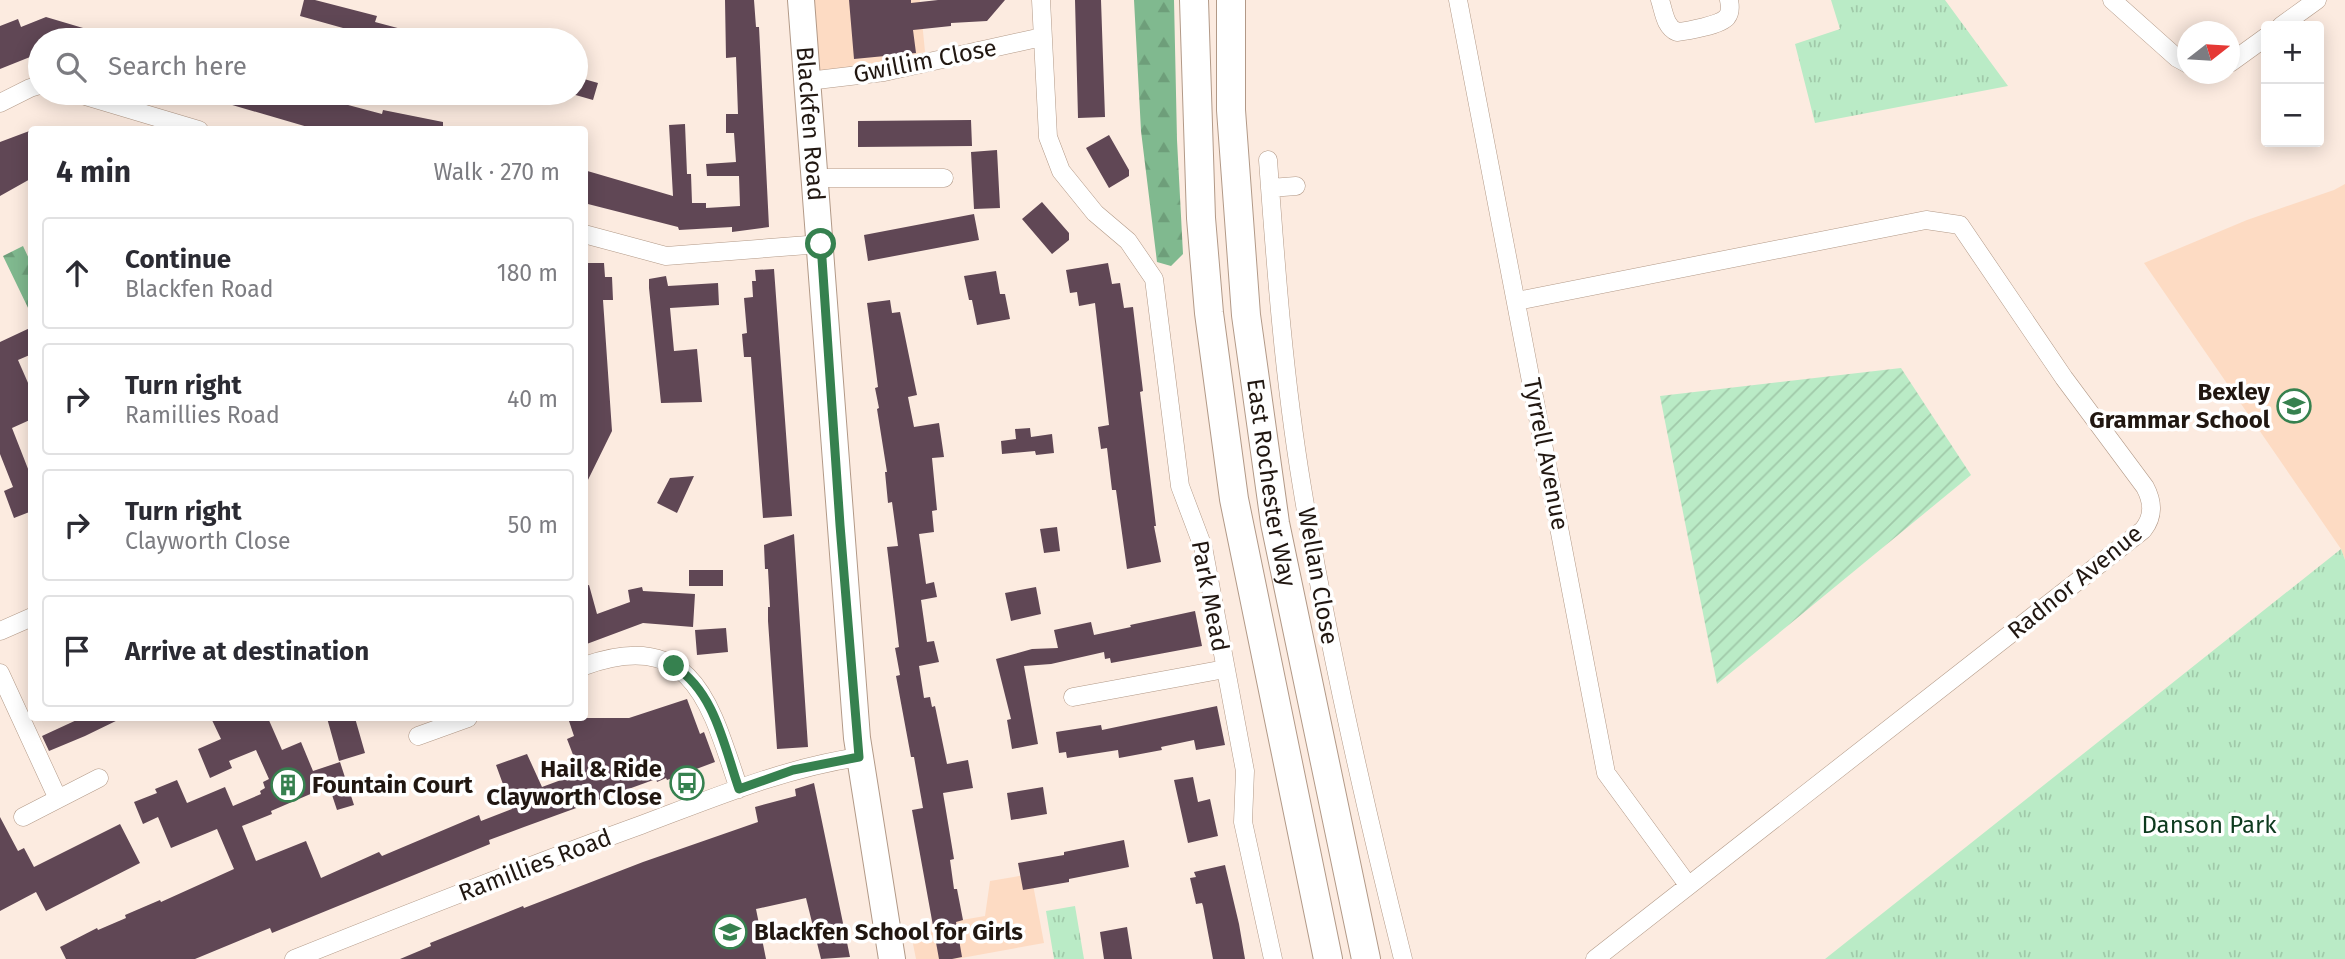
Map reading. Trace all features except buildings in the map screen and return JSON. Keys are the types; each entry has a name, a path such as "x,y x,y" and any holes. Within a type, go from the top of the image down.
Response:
{"highway":[{"name":"East Rochester Way","path":"1194,0 1201,218 1209,313 1234,499 1328,959"},
{"name":"East Rochester Way","path":"1231,0 1231,110 1246,316 1267,468 1278,536 1366,959"}],"main road":[{"name":"Blackfen Road","path":"801,0 859,757 892,959"}],"street":[{"path":"1041,0 1042,37"},
{"name":"Tyrrell Avenue","path":"1458,0 1606,773 1688,885"},
{"path":"1660,0 1666,20 1671,29 1677,32 1721,21 1727,17 1730,10 1729,0"},
{"path":"2112,0 2177,57"},
{"path":"2288,21 2317,0"},
{"name":"Gwillim Close","path":"808,81 884,72 1042,37"},
{"name":"Park Mead","path":"1042,37 1048,137 1061,170 1096,213 1128,241 1154,279 1180,486 1203,547 1245,771 1243,822 1273,959"},
{"path":"2240,56 2261,41"},
{"path":"0,103 28,90"},
{"path":"116,105 186,126"},
{"name":"Wellan Close","path":"1268,160 1281,330 1302,486 1333,656 1403,959"},
{"path":"815,178 944,178"},
{"path":"1270,188 1296,186"},
{"name":"Radnor Avenue","path":"1517,301 1926,220 1960,225 2064,378 2145,487 2151,501 2152,513 2143,530 1595,959"},
{"path":"588,235 666,256 821,244"},
{"path":"0,631 28,619"},
{"path":"588,665 610,658 636,656 664,661 684,673 703,693 739,789"},
{"path":"1073,697 1224,669"},
{"path":"0,673 58,799"},
{"path":"418,736 439,723"},
{"name":"Ramillies Road","path":"294,959 507,874 739,789 793,770 859,757"},
{"path":"23,817 99,778"}],"shaded area":[{"path":"811,0 920,0 925,52 817,76"},
{"name":"Bexley Grammar School","path":"2345,184 2345,560 2341,549 2144,263 2247,220"},
{"path":"1031,874 1044,943 956,959 916,959 910,929 985,916 990,881"}],"green space":[{"path":"1134,0 1174,0 1183,254 1171,266 1157,262 1141,131"},
{"path":"1831,0 1945,0 2008,86 1815,123 1795,44 1840,29"},
{"path":"23,246 28,257 28,308 3,256"},
{"path":"1901,368 1971,475 1717,684 1660,396"},
{"name":"Danson Park","path":"2341,549 2345,560 2345,959 1825,959"},
{"path":"1075,906 1084,959 1054,959 1046,911"}],"place":[{"name":"Bexley Grammar School","path":"2294,406"},
{"name":"Hail & Ride Clayworth Close","path":"687,783"},
{"name":"Fountain Court","path":"288,785"},
{"name":"Blackfen School for Girls","path":"730,932"}],"route":[{"path":"674,666 694,681 703,693 718,727 739,789 793,770 859,757 821,244"}]}
